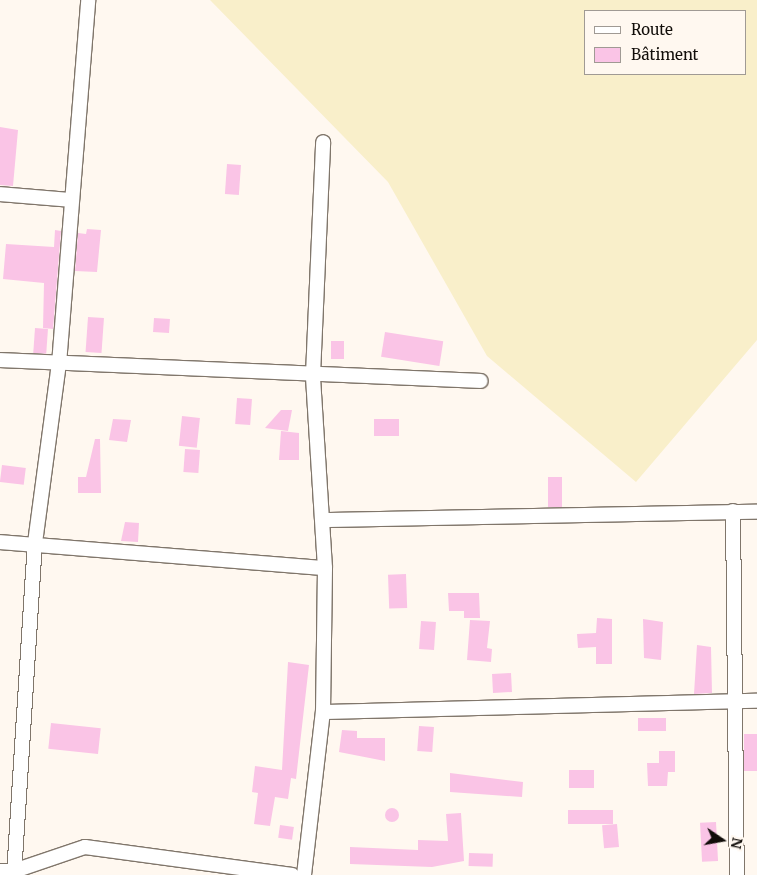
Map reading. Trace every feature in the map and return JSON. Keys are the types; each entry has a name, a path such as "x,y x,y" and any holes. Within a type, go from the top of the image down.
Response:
{"street":[{"path":"14,873 35,543 59,364 88,0"},
{"path":"304,875 323,712 325,568 313,375 323,142"},
{"path":"0,194 72,200"},
{"path":"0,360 481,381"},
{"path":"733,511 733,701 737,875"},
{"path":"323,520 757,512"},
{"path":"0,542 35,543 325,568"},
{"path":"323,712 757,701"},
{"path":"0,871 14,873 85,847 292,875"}],"sand":[{"path":"210,0 757,0 757,340 636,482 487,356 388,182"}],"building":[{"path":"0,127 18,130 13,186 0,185"},
{"path":"227,164 241,165 239,195 225,194"},
{"path":"87,229 101,230 97,272 75,271 78,233 86,234"},
{"path":"55,230 61,231 53,329 43,328 44,283 3,279 6,244 54,247"},
{"path":"88,317 104,318 102,353 86,352"},
{"path":"154,318 170,319 169,333 153,332"},
{"path":"35,328 48,329 46,354 33,353"},
{"path":"385,332 443,341 439,366 381,357"},
{"path":"331,341 344,341 344,359 331,359"},
{"path":"237,398 252,399 250,425 235,424"},
{"path":"281,410 292,410 288,431 265,428"},
{"path":"182,416 200,418 197,448 179,446"},
{"path":"113,419 131,420 127,442 109,440"},
{"path":"374,419 399,419 399,436 374,436"},
{"path":"281,431 299,433 299,460 279,460"},
{"path":"95,439 100,439 101,493 78,493 78,477 86,477"},
{"path":"185,449 200,450 198,473 183,472"},
{"path":"2,465 26,468 24,485 0,482"},
{"path":"548,477 562,477 562,507 548,507"},
{"path":"125,522 139,523 138,542 121,541"},
{"path":"406,574 407,608 389,609 388,575"},
{"path":"448,593 479,593 480,618 464,618 464,611 449,611"},
{"path":"597,618 612,619 612,664 596,664 596,647 578,648 577,634 596,633"},
{"path":"643,619 663,622 661,660 644,658"},
{"path":"470,620 490,621 487,648 492,649 491,662 467,660"},
{"path":"421,621 436,622 434,650 419,649"},
{"path":"697,645 711,647 712,693 694,694"},
{"path":"288,662 309,665 296,779 291,778 288,799 275,797 270,826 254,824 258,793 252,792 255,766 282,770"},
{"path":"511,673 512,692 493,693 492,674"},
{"path":"638,718 666,718 666,731 638,731"},
{"path":"51,723 101,728 98,754 48,749"},
{"path":"419,726 434,727 432,752 417,751"},
{"path":"342,730 357,731 357,738 385,738 385,761 339,752"},
{"path":"744,734 757,734 757,771 744,771"},
{"path":"659,751 675,751 675,772 668,772 667,786 648,786 647,763 659,763"},
{"path":"569,770 594,770 594,788 569,788"},
{"path":"450,773 523,782 522,797 450,792"},
{"path":"392,808 397,810 399,815 397,820 392,822 387,820 385,815 387,810"},
{"path":"568,810 613,810 613,824 568,824"},
{"path":"461,813 464,861 432,867 350,864 350,847 418,850 418,840 448,841 446,814"},
{"path":"716,822 718,861 702,862 700,823"},
{"path":"617,824 619,847 604,848 602,825"},
{"path":"280,825 294,827 292,840 278,838"},
{"path":"469,853 493,854 493,867 469,866"}]}
